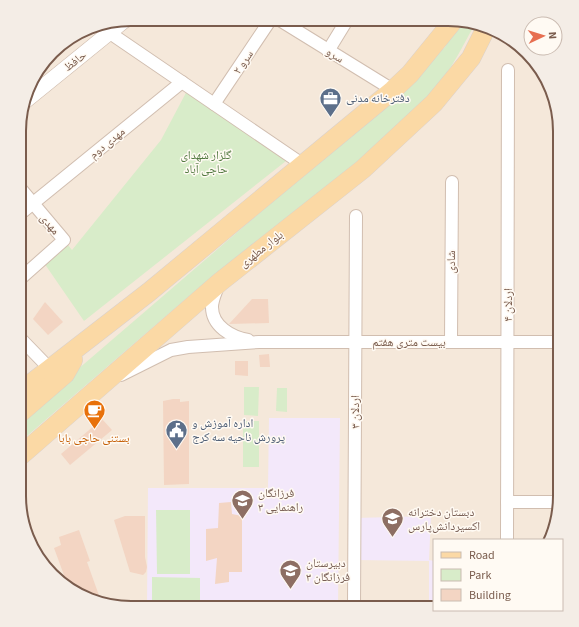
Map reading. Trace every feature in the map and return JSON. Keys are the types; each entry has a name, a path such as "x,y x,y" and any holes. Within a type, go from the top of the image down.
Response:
{"main road":[{"path":"26,387 149,292 393,90 410,74 449,26"},
{"name":"بلوار مطهری","path":"26,452 220,282 363,169 434,103 471,58 484,33"},
{"path":"471,58 488,34"},
{"path":"26,408 65,374 82,344"}],"street":[{"name":"سرو ۲","path":"214,104 266,26"},
{"name":"سرو","path":"289,26 393,90"},
{"path":"328,50 343,26"},
{"name":"حافظ","path":"33,95 117,27"},
{"path":"110,34 302,164"},
{"name":"اردلان ۴","path":"507,539 508,70"},
{"name":"مهدی دوم","path":"26,208 182,82"},
{"name":"شادی","path":"451,342 452,182"},
{"name":"مهدی","path":"26,195 64,240 26,274"},
{"name":"اردلان ۳","path":"354,601 356,216"},
{"path":"220,282 212,305 212,315 217,323 236,338 259,342"},
{"path":"104,384 171,350 188,347 259,342"},
{"name":"بیست متری هفتم","path":"259,342 553,342"},
{"path":"26,344 50,369"},
{"path":"507,502 553,502"}],"shaded area":[{"path":"131,26 448,26 468,28 488,34 506,44 527,62 542,85 551,111 553,125 553,502 549,523 544,539 433,539 433,601 125,601 91,593 67,579 52,565 37,542 28,516 26,502 27,118 37,85 48,67 62,52 73,44 91,34 111,28"},
{"name":"فرزانگان ۳ راهنمایی","path":"269,418 340,418 338,601 147,601 148,488 268,488"},
{"name":"دبستان دخترانه اکسیردانش‌پارس","path":"431,516 429,560 433,561 433,601 429,601 429,561 355,560 355,518"}],"green space":[{"path":"458,27 472,29 442,80 400,125 377,146 189,296 26,437 26,414 412,82 445,47"},
{"name":"گلزار شهدای حاجی آباد","path":"189,87 286,161 84,321 42,260 64,240 72,250 161,140"},
{"path":"244,387 259,387 258,416 244,415"},
{"path":"277,388 287,388 287,412 276,411"},
{"path":"243,421 259,421 259,467 243,467"},
{"path":"156,510 190,510 190,574 157,574"},
{"path":"152,577 200,578 200,601 152,601"}],"building":[{"path":"252,299 268,299 269,323 229,324"},
{"path":"45,302 63,322 48,335 33,319"},
{"path":"269,354 270,367 260,367 259,355"},
{"path":"235,361 248,361 248,376 235,375"},
{"path":"180,399 180,402 189,401 189,484 164,485 163,401"},
{"path":"102,419 112,430 70,465 61,454"},
{"path":"231,502 232,514 242,516 242,572 229,572 229,582 215,584 217,558 206,561 206,529 218,528 219,503"},
{"path":"125,516 145,516 145,557 147,567 146,572 143,575 130,572 114,520"},
{"path":"79,530 90,561 87,562 99,595 79,587 65,577 54,548 61,545 59,537"}],"place":[{"name":"دفترخانه مدنی","path":"331,118"},
{"name":"بستنی حاجی بابا","path":"94,430"},
{"name":"اداره آموزش و پرورش ناحیه سه کرج","path":"176,450"},
{"name":"فرزانگان ۳ راهنمایی","path":"243,520"},
{"name":"دبستان دخترانه اکسیردانش‌پارس","path":"393,538"},
{"name":"دبیرستان فرزانگان ۳","path":"290,590"}]}
